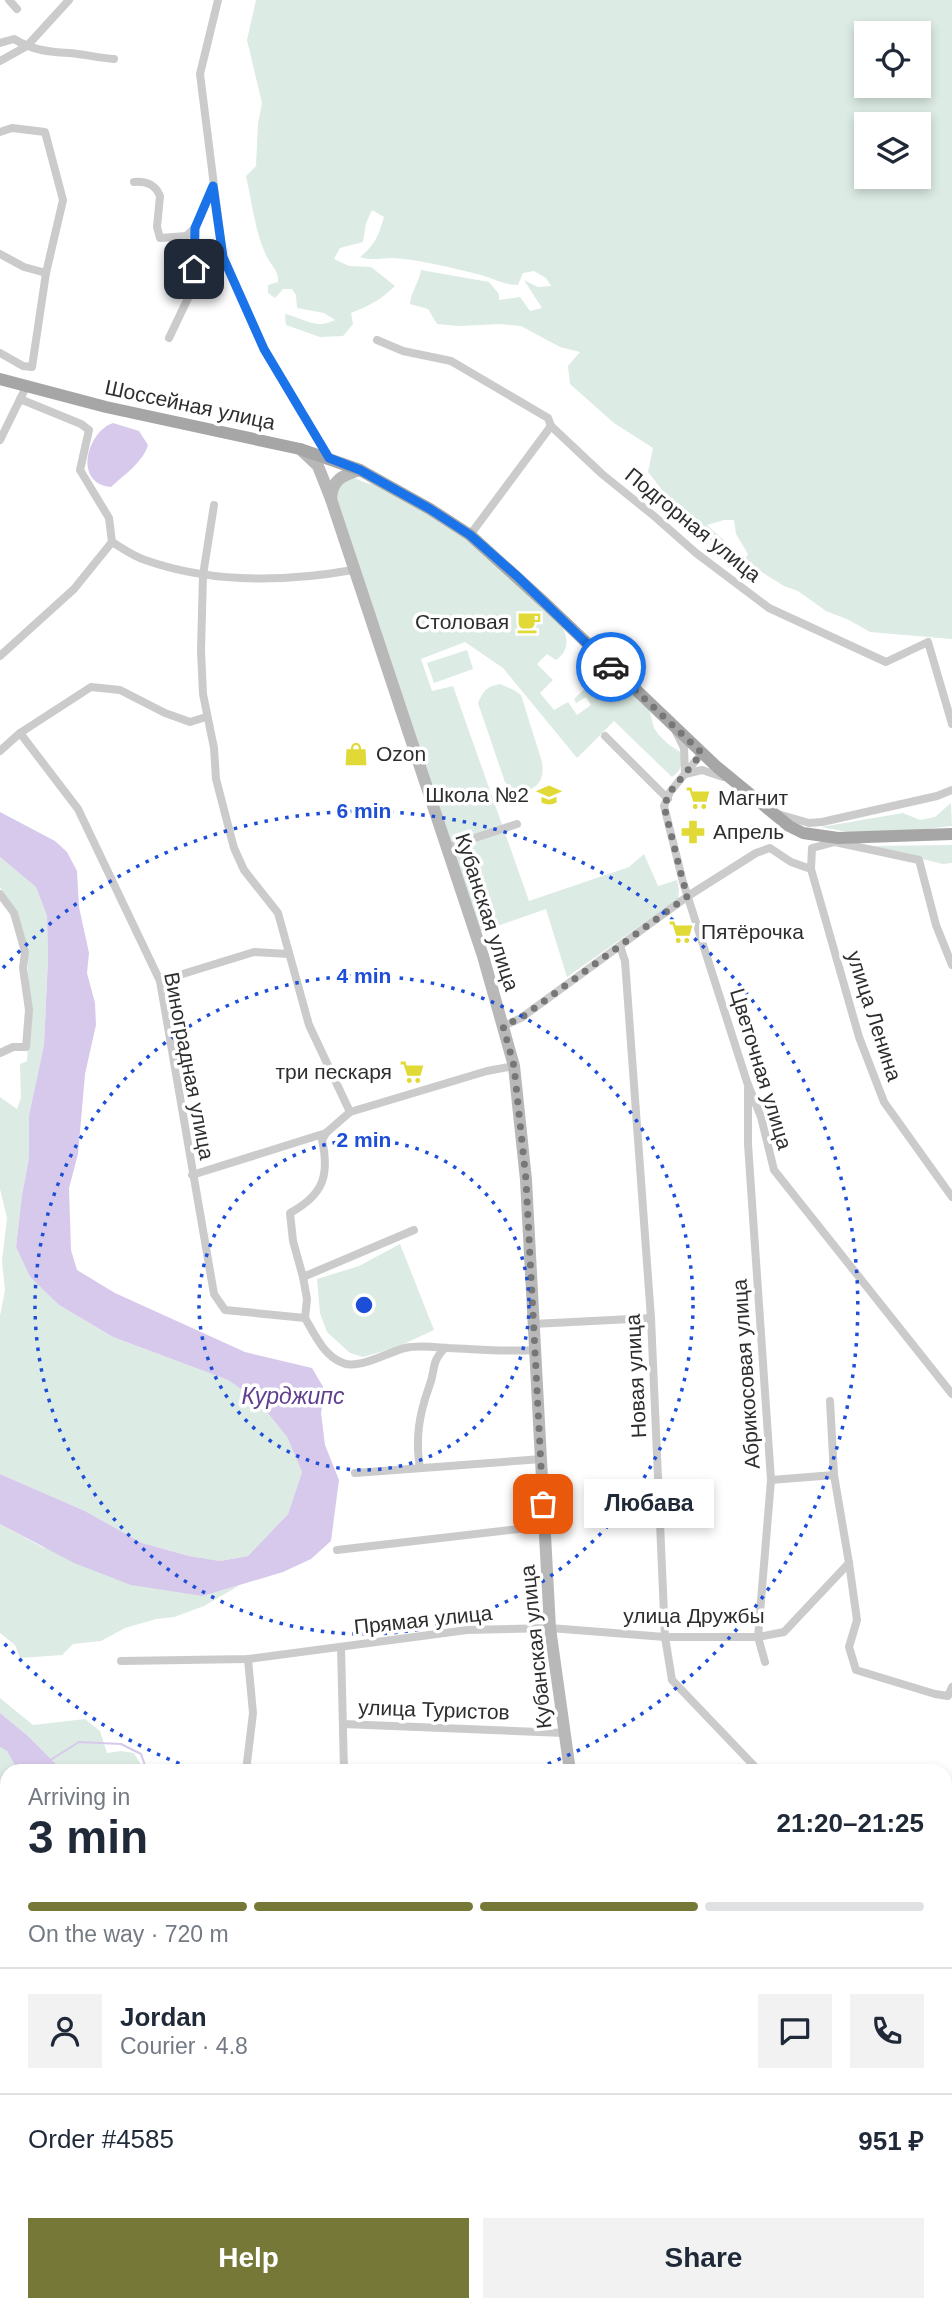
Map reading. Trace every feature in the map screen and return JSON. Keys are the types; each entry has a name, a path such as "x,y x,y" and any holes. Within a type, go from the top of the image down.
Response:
{"main road":[{"name":"Шоссейная улица","path":"0,379 106,407 300,449 360,470 470,535 735,784 789,826 803,833 838,838 952,834"},
{"path":"300,449 318,466 331,499"},
{"path":"329,458 331,499"},
{"path":"331,499 332,488 340,477 360,470"},
{"name":"Кубанская улица","path":"331,499 483,956 514,1066 526,1180 550,1628 569,1764"}],"street":[{"path":"9,0 17,9"},
{"path":"0,61 27,46 69,0"},
{"path":"218,0 201,74 223,257 264,349 329,458"},
{"path":"0,43 14,39 27,46 58,54 114,60"},
{"path":"0,132 12,128 45,132 63,200 46,273 32,366 23,366 0,353"},
{"path":"134,182 143,181 152,185 160,196 157,227 160,238 186,236 195,228"},
{"path":"169,338 192,286 195,228 213,186"},
{"path":"0,254 24,267 46,273"},
{"name":"Подгорная улица","path":"377,340 403,351 451,361 548,418 551,426 602,474 696,553 769,608 886,662 928,642 952,724"},
{"path":"0,440 27,386"},
{"path":"0,656 74,589 112,542 109,518 80,470 89,430 20,399"},
{"path":"470,535 551,426"},
{"path":"214,505 203,576 201,652 206,716 214,748 216,779 234,848 244,870 278,913 309,1025 350,1112"},
{"path":"112,542 143,560 203,576 259,579 353,570"},
{"path":"0,751 20,733 91,687 120,690 165,713 190,722 206,716"},
{"path":"672,726 684,748 685,774"},
{"name":"Виноградная улица","path":"20,733 78,808 160,981 214,1294 225,1310 306,1318"},
{"path":"605,737 668,799 702,753"},
{"path":"685,774 702,770 720,775 735,784"},
{"path":"772,813 809,823 899,805 952,790"},
{"name":"Цветочная улица","path":"668,799 664,806 683,882 747,1082 761,1117 774,1170 952,1394"},
{"path":"445,848 517,824"},
{"path":"503,1026 521,1018 688,896 756,853 770,848 791,862 811,869 812,848 835,842 919,860 936,925 952,965"},
{"name":"улица Ленина","path":"811,869 859,1037 884,1102 952,1198"},
{"path":"0,894 14,913 25,952 23,968 29,1010 26,1047 13,1047 0,1053"},
{"name":"Новая улица","path":"620,946 625,961 651,1318 665,1637 672,1680 753,1764"},
{"path":"160,981 254,952 289,954"},
{"path":"514,1066 487,1071 350,1112 326,1133 322,1140 326,1156 321,1186 307,1203 290,1213 293,1241 307,1299 306,1318 320,1345 344,1364 359,1364 405,1348 421,1346 534,1350"},
{"name":"Абрикосовая улица","path":"747,1082 749,1157 771,1480 758,1637 765,1662"},
{"path":"192,1175 326,1133"},
{"path":"303,1278 414,1230"},
{"path":"533,1324 651,1318"},
{"path":"420,1468 416,1447 423,1401 436,1357 445,1348"},
{"path":"830,1401 834,1475 856,1620 849,1647 856,1670 950,1692"},
{"path":"355,1473 542,1459"},
{"path":"771,1480 834,1475"},
{"path":"337,1549 544,1526"},
{"name":"улица Дружбы","path":"550,1628 665,1637 758,1637 784,1632 849,1563"},
{"name":"Прямая улица","path":"121,1661 248,1659 467,1630 550,1628"},
{"name":"Прямая улица","path":"341,1647 344,1764"},
{"path":"247,1764 253,1713 248,1659"},
{"name":"улица Туристов","path":"343,1724 564,1733"}],"shaded area":[{"path":"256,0 952,0 952,639 870,632 826,611 798,591 784,586 744,561 748,554 736,534 734,520 707,525 727,543 715,545 667,496 648,472 653,448 614,423 570,384 568,366 580,352 560,347 521,326 437,324 428,309 410,304 421,270 489,282 499,294 499,300 520,297 530,311 542,308 524,280 538,287 551,286 546,278 534,271 523,273 518,285 513,285 426,262 360,257 376,239 384,217 372,210 366,223 363,242 340,248 334,259 349,266 371,267 395,286 375,302 351,313 353,324 343,336 320,337 286,325 285,314 315,324 335,320 324,313 297,308 296,295 292,289 283,289 275,298 268,293 268,285 278,282 277,275 260,238 246,176 256,166 262,103 247,40"},
{"path":"350,476 397,494 468,541 559,623 566,638 564,652 556,660 547,654 537,664 553,680 540,693 554,710 568,702 577,715 591,705 586,697 576,703 574,699 595,679 623,684 649,709 658,734 680,752 681,766 672,777 614,721 577,758 503,668 465,642 421,659 432,691 453,686 529,901 629,867 644,854 658,886 677,880 678,899 567,977 546,909 480,932 335,499 341,479"},
{"path":"467,650 473,669 434,683 427,663"},
{"path":"500,684 521,695 542,762 542,775 538,784 529,790 516,793 505,782 478,703 486,690"},
{"path":"951,803 952,826 854,833 821,827 903,813 920,820 935,817"},
{"path":"952,845 952,863 943,864 870,846"},
{"path":"0,857 36,887 47,916 44,1045 29,1115 29,1158 16,1247 30,1277 59,1305 113,1337 228,1380 258,1401 287,1437 302,1472 288,1514 248,1556 220,1561 142,1543 85,1511 0,1474 0,1316 5,1290 2,1261 7,1218 0,1189 0,1097 17,1109 21,1098 20,1064 27,1061 30,1011 27,952 17,914 0,887"},
{"path":"400,1244 434,1330 397,1347 363,1357 350,1353 327,1332 320,1313 317,1279 359,1266"},
{"path":"0,1524 42,1547 203,1596 240,1585 204,1606 174,1617 125,1628 101,1641 73,1644 62,1655 20,1658 15,1645 0,1633"},
{"path":"0,1698 33,1725 85,1719 100,1731 107,1753 134,1753 140,1764 56,1764 0,1713"},
{"path":"0,1747 7,1751 14,1764 0,1764"}],"water":[{"path":"113,423 139,431 148,445 138,463 111,487 99,483 91,476 88,456 97,436"},
{"name":"Курджипс","path":"0,812 55,841 67,852 77,871 79,907 89,953 87,973 95,1003 96,1025 85,1074 78,1154 69,1188 71,1250 77,1270 115,1293 245,1352 312,1368 325,1390 321,1413 325,1445 339,1480 331,1541 311,1559 283,1572 203,1596 131,1585 74,1563 0,1524 0,1474 85,1511 142,1543 220,1561 248,1556 288,1514 302,1472 287,1437 258,1401 228,1380 113,1337 59,1305 30,1277 16,1247 29,1158 29,1115 44,1045 47,916 36,887 0,857"},
{"path":"0,1713 56,1764 14,1764 7,1751 0,1747"}],"waterway":[{"path":"52,1759 79,1742 121,1744 141,1754 145,1764"}],"way so far":[{"path":"543,1504 526,1180 514,1066 503,1026 521,1018 688,896 664,806 670,792 702,753 611,667"}],"place":[{"name":"Столовая","path":"529,622"},
{"name":"Ozon","path":"356,754"},
{"name":"Школа №2","path":"549,795"},
{"name":"Магнит","path":"698,798"},
{"name":"Апрель","path":"693,832"},
{"name":"Пятёрочка","path":"681,932"},
{"name":"три пескаря","path":"412,1072"},
{"name":"Любава","path":"543,1504"}],"route":[{"path":"194,269 195,228 213,186 223,257 264,349 329,458 360,470 470,535 518,577 611,667"}]}
